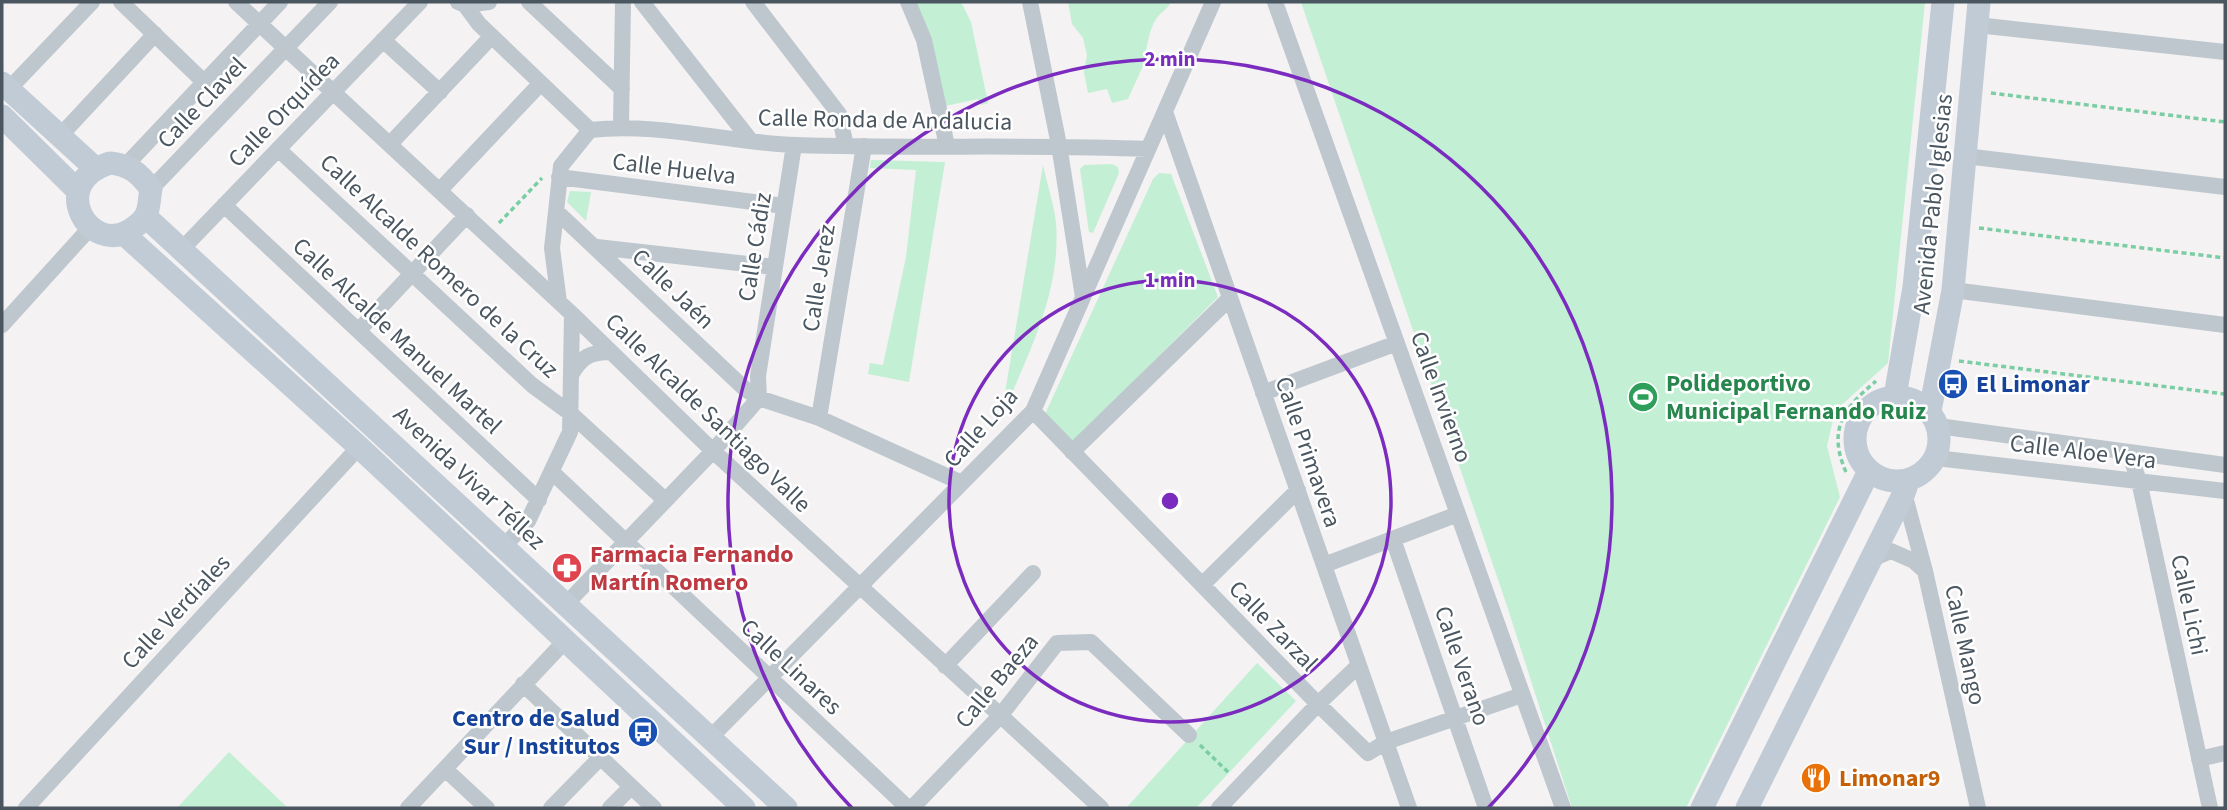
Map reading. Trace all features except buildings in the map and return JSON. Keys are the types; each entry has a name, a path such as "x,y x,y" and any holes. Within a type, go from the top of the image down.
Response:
{"street":[{"path":"92,2 5,86 96,168"},
{"path":"121,2 204,82"},
{"path":"236,2 286,48"},
{"name":"Calle Clavel","path":"125,165 279,2"},
{"name":"Calle Clavel","path":"151,189 330,2"},
{"name":"Calle Orquídea","path":"182,249 420,2"},
{"path":"462,3 489,2"},
{"path":"529,2 622,89"},
{"path":"621,126 623,2"},
{"path":"642,2 751,141"},
{"path":"752,2 839,114 846,146"},
{"path":"908,2 924,40 947,146"},
{"path":"1030,2 1059,145 1083,298"},
{"name":"Calle Loja","path":"711,737 1033,411 1213,2"},
{"name":"Calle Invierno","path":"1275,2 1563,808"},
{"name":"Avenida Pablo Iglesias","path":"1895,396 1914,287 1943,2"},
{"name":"Avenida Pablo Iglesias","path":"1934,419 1940,359 1954,290 1979,2"},
{"path":"462,3 492,36 590,130 561,166 559,177 552,248 559,302"},
{"path":"1977,25 2225,52"},
{"path":"60,136 155,34"},
{"path":"390,144 492,36"},
{"path":"383,40 440,92"},
{"name":"Calle Alcalde Santiago Valle","path":"286,48 488,234 713,451 1101,808"},
{"path":"440,190 541,83"},
{"name":"Calle Primavera","path":"1165,112 1409,808"},
{"path":"2,116 78,191"},
{"name":"Calle Ronda de Andalucia","path":"590,130 621,126 794,145 1059,145 1148,149"},
{"name":"Calle Cádiz","path":"759,398 758,376 794,145"},
{"name":"Calle Jerez","path":"819,418 864,146"},
{"name":"Calle Alcalde Romero de la Cruz","path":"278,149 532,385 570,414 665,500"},
{"path":"1965,156 2225,187"},
{"path":"110,163 125,165 138,173 151,189 141,223 124,233 111,235 90,228 80,214 77,203 78,191 89,173 110,163"},
{"name":"Calle Huelva","path":"559,177 784,206"},
{"name":"Calle Alcalde Manuel Martel","path":"224,205 539,500"},
{"name":"Calle Jaén","path":"556,211 745,389 759,398"},
{"path":"359,330 467,215"},
{"name":"Avenida Vivar Téllez","path":"145,216 786,808"},
{"path":"2,325 90,228"},
{"path":"124,233 359,447 744,808"},
{"path":"597,247 774,267"},
{"path":"1954,290 2225,325"},
{"path":"1072,452 1230,298"},
{"path":"504,546 528,521 570,432 572,314"},
{"path":"1264,393 1397,343"},
{"path":"571,375 586,355 611,352"},
{"path":"1747,808 1906,487 1936,458 1940,442 1934,419 1915,400 1895,396 1879,400 1866,410 1857,425 1854,442 1858,458 1869,471 1906,487"},
{"path":"566,604 713,451 759,398 819,418 962,483"},
{"name":"Calle Zarzal","path":"1033,411 1368,753 1386,742 1522,695"},
{"name":"Calle Aloe Vera","path":"1934,419 2129,453 2225,465"},
{"name":"Calle Verdiales","path":"26,808 359,447"},
{"name":"Calle Lichi","path":"2129,453 2139,481 2210,808"},
{"name":"Calle Aloe Vera","path":"1936,458 2225,491"},
{"path":"1702,808 1869,471"},
{"name":"Calle Linares","path":"552,472 910,808"},
{"name":"Calle Mango","path":"1906,487 1978,808"},
{"path":"1202,585 1297,490"},
{"path":"1324,565 1458,514"},
{"name":"Calle Verano","path":"1393,539 1486,808"},
{"path":"1870,560 1891,551 1925,570"},
{"path":"945,666 1033,573"},
{"path":"408,808 565,641"},
{"name":"Calle Baeza","path":"910,808 1000,716 1057,643 1091,642 1189,735"},
{"path":"1219,808 1359,665"},
{"path":"523,684 654,808"},
{"path":"2199,759 2225,753"},
{"path":"551,808 601,757"},
{"path":"445,769 487,808"},
{"path":"610,808 631,787"}],"path":[{"path":"1971,90 2225,122"},
{"path":"488,234 545,174 559,177"},
{"path":"1959,226 2225,258"},
{"path":"1940,359 2225,394"},
{"path":"1189,735 1242,785"}],"green space":[{"path":"915,2 961,2 971,22 988,103 981,105 978,99 945,106"},
{"path":"1068,2 1171,2 1153,24 1146,51 1148,55 1128,99 1112,103 1107,89 1088,93 1084,72 1087,55 1083,38 1072,24"},
{"name":"Polideportivo Municipal Fernando Ruiz","path":"1301,2 1925,2 1888,363 1835,411 1827,446 1840,497 1686,808 1572,808 1506,603"},
{"path":"871,160 945,162 909,382 868,374 870,363 883,365 906,257 916,170 870,168"},
{"path":"1112,164 1118,167 1119,173 1093,233 1089,232 1080,169 1084,165"},
{"path":"1043,165 1056,223 1054,270 1043,315 1009,400 1004,399"},
{"path":"1159,173 1171,174 1218,297 1073,442 1045,414 1153,179"},
{"path":"570,191 591,192 586,221 567,202"},
{"path":"1257,663 1296,701 1196,808 1127,807"},
{"path":"229,752 288,808 177,808"}],"place":[{"name":"El Limonar","path":"1953,384"},
{"name":"Polideportivo Municipal Fernando Ruiz","path":"1643,397"},
{"name":"Farmacia Fernando Martín Romero","path":"567,568"},
{"name":"Centro de Salud Sur / Institutos","path":"643,732"},
{"name":"Limonar9","path":"1816,778"}]}
